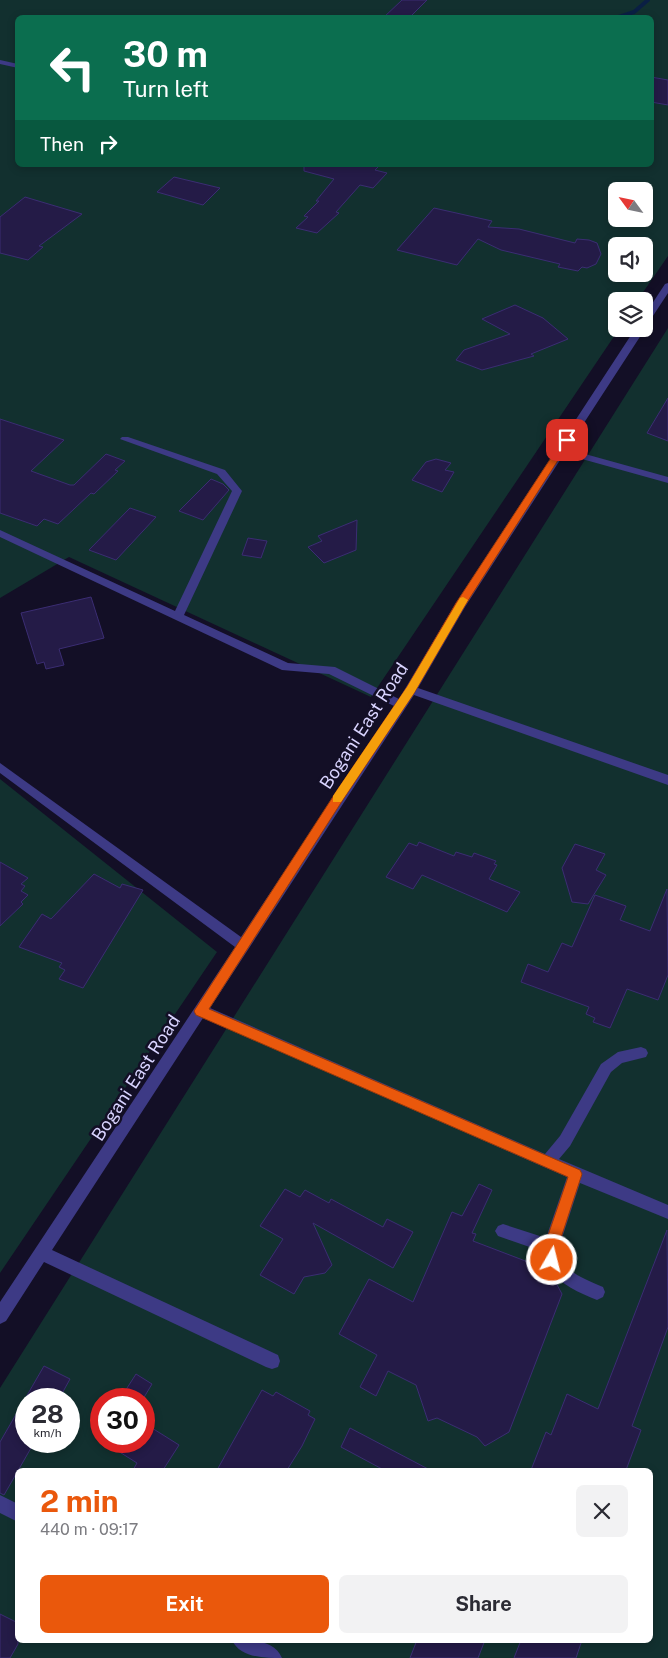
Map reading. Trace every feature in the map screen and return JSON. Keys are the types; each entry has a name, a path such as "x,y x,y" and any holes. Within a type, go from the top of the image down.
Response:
{"street":[{"path":"0,62 15,65"},
{"path":"653,309 668,286"},
{"name":"Bogani East Road","path":"0,1316 410,690 460,606 635,337"},
{"path":"125,439 221,472 237,491 178,617"},
{"path":"561,450 668,480"},
{"path":"0,533 286,667 331,670 400,704"},
{"path":"410,690 668,780"},
{"path":"0,767 242,946"},
{"path":"201,1011 547,1162 668,1212"},
{"path":"547,1162 565,1140 606,1068 618,1058 641,1053"},
{"path":"576,1174 551,1247 552,1260 556,1269 567,1277 597,1292"},
{"path":"503,1231 551,1247"},
{"path":"42,1254 272,1361"},
{"path":"0,1504 15,1512"},
{"path":"246,1643 273,1658"}],"green space":[{"path":"0,0 668,0 668,256 653,278 653,237 608,237 608,282 650,282 643,292 608,292 608,337 614,337 371,697 69,557 0,598"},
{"path":"668,328 668,1658 0,1658 0,1388"},
{"path":"0,779 217,952 0,1273"}],"building":[{"path":"402,0 427,0 412,15 386,15"},
{"path":"654,78 668,80 668,105 654,103"},
{"path":"304,167 378,167 375,170 387,173 373,188 360,185 336,212 339,213 317,233 296,228 308,217 304,216 319,201 316,201 334,179 304,171"},
{"path":"174,177 220,188 203,205 157,192"},
{"path":"25,197 82,214 39,246 43,247 28,260 0,253 0,217"},
{"path":"434,208 492,221 488,227 519,229 575,243 577,239 589,240 597,243 601,254 596,264 587,268 582,267 578,271 558,267 560,264 501,250 478,239 457,265 397,250"},
{"path":"515,305 543,318 568,339 531,354 534,356 482,370 456,360 464,350 510,334 482,319"},
{"path":"668,398 668,441 647,433"},
{"path":"0,419 64,440 31,471 70,485 74,485 106,454 125,461 115,470 118,471 94,494 91,493 58,524 44,519 37,526 0,513"},
{"path":"436,459 451,463 445,470 454,472 442,492 412,480 426,462"},
{"path":"211,479 223,484 229,490 203,520 179,511"},
{"path":"130,508 156,517 116,560 89,550"},
{"path":"357,520 356,550 324,563 308,547 322,541 318,536"},
{"path":"248,538 267,541 261,558 242,555"},
{"path":"91,597 104,638 59,649 64,665 46,669 44,662 37,664 21,613"},
{"path":"419,842 454,856 456,852 472,857 474,853 496,861 494,864 497,865 489,879 520,892 507,912 422,875 413,889 386,877 409,843 417,846"},
{"path":"575,844 605,854 596,870 606,875 588,904 572,902 562,868"},
{"path":"0,862 28,878 21,884 25,886 21,891 28,895 21,902 23,904 0,926"},
{"path":"94,874 120,888 122,884 143,890 83,988 59,979 65,970 59,967 62,963 19,947 42,914 51,919"},
{"path":"667,889 668,975 658,1000 627,989 610,1028 593,1022 595,1018 586,1014 589,1007 521,982 528,964 548,972 562,943 572,947 595,895 626,906 620,920 650,931"},
{"path":"479,1184 492,1190 472,1233 476,1234 473,1241 549,1270 562,1294 509,1432 485,1446 477,1437 437,1418 428,1421 416,1385 388,1371 376,1396 360,1387 377,1355 339,1334 369,1279 413,1302 452,1212 462,1216"},
{"path":"285,1189 300,1197 305,1190 329,1203 331,1199 383,1227 387,1219 413,1232 393,1268 313,1223 332,1265 325,1273 304,1277 294,1294 260,1275 283,1239 260,1226"},
{"path":"667,1230 668,1327 632,1426 641,1430 627,1468 532,1468 546,1432 551,1435 567,1394 598,1409"},
{"path":"44,1366 70,1379 65,1388 31,1388"},
{"path":"136,1374 152,1384 150,1388 127,1388"},
{"path":"262,1390 273,1396 276,1392 310,1411 308,1415 315,1419 302,1446 288,1468 218,1468"},
{"path":"15,1416 15,1453 28,1453 20,1468 15,1468 15,1476 4,1495 0,1493 0,1442"},
{"path":"350,1428 426,1468 380,1468 341,1447"},
{"path":"155,1430 179,1445 164,1468 134,1468 137,1463 121,1453 155,1453"},
{"path":"0,1614 15,1622 15,1643 18,1644 10,1658 0,1658"},
{"path":"416,1643 484,1643 478,1658 410,1658"},
{"path":"520,1643 581,1643 576,1658 514,1658"}],"waterway":[{"path":"625,15 634,12 648,0"}],"slow traffic":[{"path":"337,799 410,690 463,600"}],"route":[{"path":"552,1260 551,1247 576,1174 201,1011 410,690 460,606 567,440"}]}
